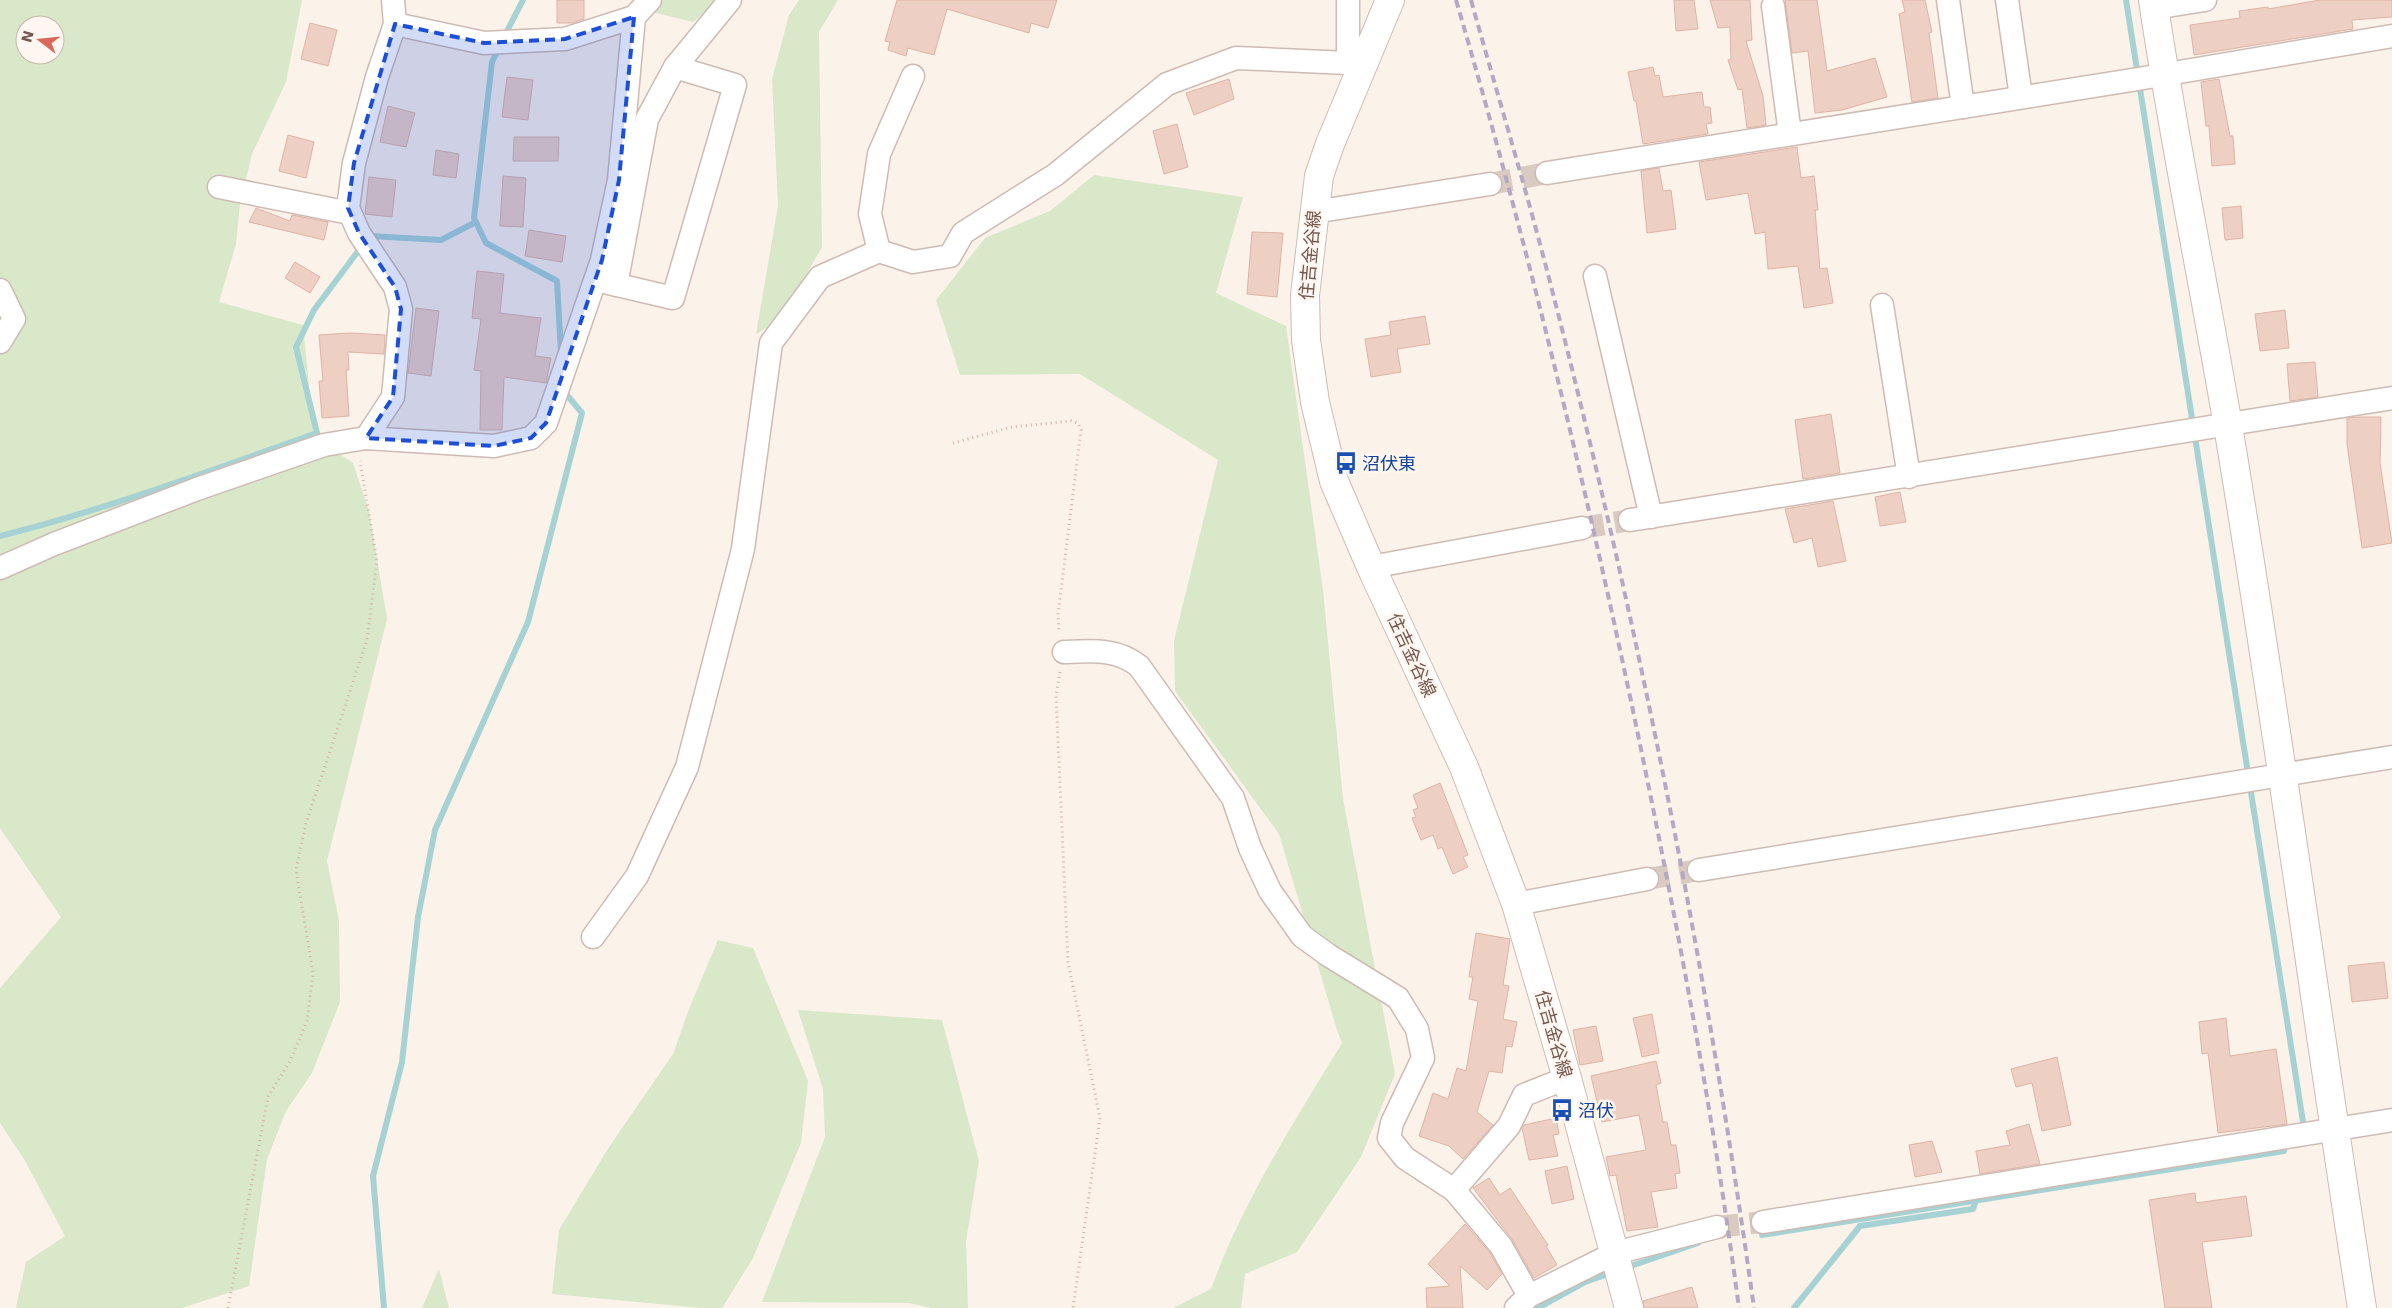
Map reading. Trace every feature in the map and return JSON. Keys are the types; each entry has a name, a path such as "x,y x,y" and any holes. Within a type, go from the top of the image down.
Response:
{"main road":[{"name":"住吉金谷線","path":"1390,0 1354,65 1319,176 1305,295 1306,340 1315,402 1334,482 1371,567 1464,767 1516,904 1567,1078 1629,1308"},
{"path":"2154,4 2148,77 2207,428 2283,774 2334,1129 2362,1308"}],"street":[{"path":"366,438 393,396 401,309 395,287 373,254 348,208 354,163 377,77 395,24 393,0"},
{"path":"395,24 487,43 565,39 634,17 650,0"},
{"path":"0,568 54,544 266,464 324,445 366,438 494,446 531,438 546,423 571,349 606,283 648,119 675,67 730,0"},
{"path":"593,937 637,876 687,767 744,549 771,343 820,277 880,252 913,262 950,256 963,233 1055,175 1168,84 1236,58 1354,65 1348,0"},
{"path":"1948,0 1963,107"},
{"path":"2007,0 2020,97"},
{"path":"2154,4 2205,0"},
{"path":"1773,6 1790,134"},
{"path":"606,283 602,260 619,180 634,17"},
{"path":"1548,173 2392,36"},
{"path":"606,283 673,298 735,85 675,67"},
{"path":"880,252 870,214 879,154 913,76"},
{"path":"1314,212 1490,184"},
{"path":"219,187 355,223"},
{"path":"1595,276 1640,518 1909,477 2392,398"},
{"path":"0,290 14,319 0,342"},
{"path":"1882,305 1909,477"},
{"path":"1371,567 1582,528"},
{"path":"1064,652 1105,651 1128,657 1139,666 1233,798 1250,848 1270,890 1302,936 1328,956 1398,998 1417,1029 1423,1058 1392,1123 1389,1138 1405,1158 1454,1190 1501,1246 1522,1302 1615,1253 1717,1227"},
{"path":"1699,870 2392,757"},
{"path":"1516,904 1647,879"},
{"path":"1454,1190 1509,1126 1524,1095 1567,1078"},
{"path":"1763,1222 2392,1120"}],"path":[{"path":"953,443 1012,427 1071,421 1078,424 1081,430 1058,614 1059,636 1064,652 1056,696 1068,962 1100,1118 1073,1308"},
{"path":"228,1308 268,1097 291,1059 306,1021 313,973 296,870 306,822 367,640 377,561 358,449 366,438"}],"highlighted area":[{"path":"634,17 619,180 602,260 546,423 531,438 494,446 366,438 393,397 401,309 395,287 359,233 348,208 354,163 395,24 484,43 565,39"}],"green space":[{"path":"0,0 302,0 286,82 252,154 240,204 236,244 219,302 303,325 314,437 353,463 369,511 387,619 327,861 339,921 340,1002 312,1073 286,1111 267,1159 249,1286 182,1308 16,1308 26,1262 65,1236 24,1159 0,1123 0,988 61,917 0,828"},
{"path":"663,0 719,0 693,22 652,12"},
{"path":"799,0 838,0 819,32 822,247 780,320 756,334 778,206 772,79 789,15"},
{"path":"1094,175 1243,197 1216,293 1286,326 1323,590 1343,799 1395,1074 1361,1157 1297,1252 1245,1274 1241,1308 1173,1308 1211,1289 1224,1256 1254,1193 1288,1132 1342,1043 1279,834 1175,691 1174,641 1218,460 1080,374 960,375 936,300 985,238 1050,211"},
{"path":"718,940 753,948 808,1081 801,1143 753,1258 722,1308 701,1308 552,1294 559,1230 609,1147 673,1054 689,1009"},
{"path":"798,1010 942,1020 979,1161 966,1241 968,1308 932,1308 909,1303 762,1302 825,1137 823,1089"},
{"path":"439,1269 449,1308 422,1308"}],"building":[{"path":"557,0 584,0 584,19 572,23 557,23"},
{"path":"897,0 1057,0 1048,28 1031,23 1029,33 947,9 934,55 908,48 906,56 888,50 890,42 885,41"},
{"path":"1674,0 1694,0 1698,29 1676,31"},
{"path":"1710,0 1750,0 1752,40 1746,41 1763,96 1766,125 1747,128 1742,89 1738,90 1728,60 1731,59 1730,27 1718,28"},
{"path":"1785,0 1817,0 1827,71 1875,58 1887,97 1842,110 1815,113 1808,51 1792,53"},
{"path":"1902,0 1925,0 1932,32 1929,33 1938,98 1912,102 1899,14 1905,12"},
{"path":"2320,0 2392,0 2392,17 2352,20 2353,29 2194,55 2190,25 2240,18 2239,11 2268,7 2268,9"},
{"path":"310,23 337,30 328,66 301,59"},
{"path":"1653,67 1655,76 1659,75 1663,97 1702,92 1704,107 1710,107 1712,123 1706,124 1708,134 1643,144 1636,101 1634,101 1628,72"},
{"path":"507,77 533,80 528,120 502,117"},
{"path":"1229,79 1234,99 1194,115 1186,93"},
{"path":"2219,79 2230,136 2233,136 2235,164 2212,166 2209,126 2206,126 2201,82"},
{"path":"388,106 415,113 406,147 380,142"},
{"path":"1177,124 1188,167 1164,174 1153,131"},
{"path":"288,135 314,142 306,178 279,171"},
{"path":"514,137 559,137 558,161 513,161"},
{"path":"1797,147 1801,178 1814,176 1818,210 1815,210 1820,269 1827,268 1833,303 1804,308 1798,266 1768,269 1765,232 1755,234 1748,193 1706,200 1699,162"},
{"path":"436,150 459,154 456,178 433,175"},
{"path":"1659,168 1663,191 1671,190 1676,229 1647,233 1641,171"},
{"path":"503,176 526,178 523,227 500,226"},
{"path":"369,177 396,180 392,217 365,214"},
{"path":"2241,206 2243,238 2225,240 2222,208"},
{"path":"256,208 290,221 292,215 328,222 324,240 249,222"},
{"path":"529,230 566,236 562,262 525,256"},
{"path":"1252,232 1283,233 1277,297 1247,294"},
{"path":"295,262 320,277 310,293 285,278"},
{"path":"477,271 504,274 500,313 541,318 535,356 551,358 546,383 504,377 502,430 480,430 481,371 474,370 481,319 472,318"},
{"path":"416,308 439,311 431,376 408,373"},
{"path":"2285,310 2289,348 2260,351 2255,314"},
{"path":"1425,316 1430,344 1397,349 1401,372 1371,377 1365,339 1391,335 1389,322"},
{"path":"350,333 385,335 384,354 348,352 349,370 346,370 349,416 322,418 319,381 323,381 319,335"},
{"path":"2315,362 2318,397 2290,401 2287,364"},
{"path":"1831,414 1840,473 1803,479 1795,420"},
{"path":"2381,417 2380,463 2392,543 2362,548 2347,444 2347,418"},
{"path":"1900,492 1906,522 1880,526 1875,497"},
{"path":"1833,501 1846,561 1818,567 1812,538 1794,543 1785,509"},
{"path":"1440,783 1468,855 1463,857 1468,867 1453,874 1442,847 1438,849 1433,835 1421,840 1412,818 1416,817 1413,810 1418,808 1413,795"},
{"path":"1476,933 1510,939 1503,985 1509,986 1503,1019 1517,1022 1512,1047 1506,1046 1502,1073 1489,1071 1477,1112 1493,1125 1463,1159 1449,1146 1419,1136 1433,1093 1448,1099 1457,1068 1466,1071 1478,1001 1469,999 1473,977 1469,977"},
{"path":"2384,962 2388,998 2352,1002 2348,966"},
{"path":"1652,1014 1659,1053 1642,1057 1633,1018"},
{"path":"2226,1018 2230,1056 2276,1049 2287,1124 2218,1133 2208,1053 2202,1054 2199,1022"},
{"path":"1596,1026 1603,1061 1580,1065 1573,1030"},
{"path":"2057,1057 2071,1125 2042,1131 2032,1083 2016,1087 2011,1069"},
{"path":"1656,1061 1661,1083 1656,1085 1663,1122 1667,1122 1671,1145 1676,1145 1680,1173 1675,1174 1677,1188 1651,1192 1658,1227 1627,1231 1616,1175 1610,1176 1606,1157 1646,1150 1639,1115 1602,1122 1591,1076"},
{"path":"1556,1118 1559,1134 1553,1135 1558,1156 1529,1160 1522,1128 1524,1125"},
{"path":"2029,1124 2040,1164 1980,1174 1976,1151 2010,1145 2006,1131"},
{"path":"1932,1141 1942,1172 1915,1177 1909,1145"},
{"path":"1567,1166 1574,1199 1552,1204 1545,1171"},
{"path":"1489,1178 1500,1195 1510,1188 1548,1245 1546,1246 1557,1265 1534,1278 1512,1239 1473,1188"},
{"path":"2195,1193 2196,1203 2246,1196 2252,1236 2202,1242 2212,1308 2165,1308 2149,1200"},
{"path":"1465,1224 1490,1253 1502,1274 1487,1290 1460,1266 1463,1308 1427,1308 1426,1288 1450,1286 1428,1264"},
{"path":"1692,1287 1698,1308 1644,1308 1643,1301"}],"waterway":[{"path":"504,37 523,0"},
{"path":"2126,0 2303,1122"},
{"path":"500,46 492,62 474,218 486,243 557,281 561,354"},
{"path":"368,238 370,236 441,240 476,222"},
{"path":"0,536 80,514 199,475 317,433 296,347 314,310 362,246"},
{"path":"384,1308 373,1176 402,1062 418,917 435,830 528,622 582,413 567,395 566,388"},
{"path":"1762,1235 2284,1151"},
{"path":"1794,1308 1860,1226 1973,1209 1976,1200"},
{"path":"1625,1268 1698,1243"},
{"path":"1538,1308 1585,1282 1614,1272"}],"tunnel":[{"path":"1490,184 1547,173"},
{"path":"1582,528 1630,520"},
{"path":"1647,879 1699,870"},
{"path":"1717,1227 1763,1222"}],"railway":[{"path":"1456,0 1482,90 1553,361 1616,634 1651,797 1693,1015 1718,1161 1739,1308"},
{"path":"1471,0 1544,259 1577,389 1637,649 1690,912 1735,1176 1754,1308"}],"place":[{"name":"沼伏東","path":"1346,463"},
{"name":"沼伏","path":"1562,1110"}]}
